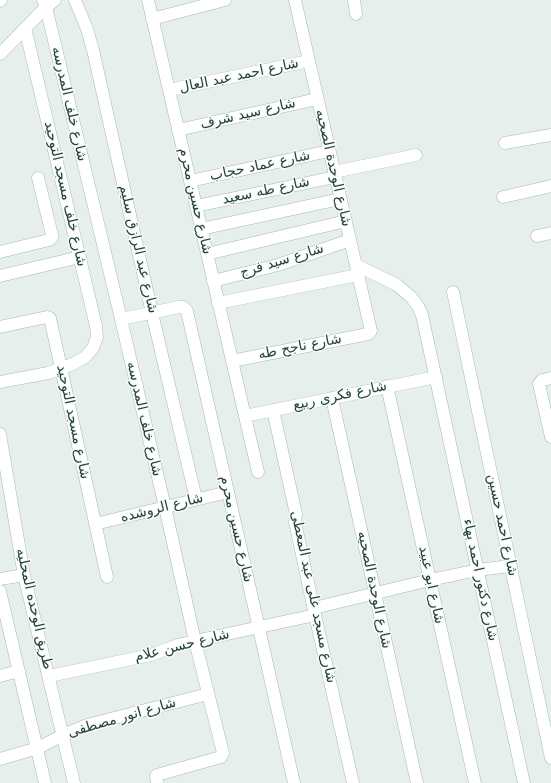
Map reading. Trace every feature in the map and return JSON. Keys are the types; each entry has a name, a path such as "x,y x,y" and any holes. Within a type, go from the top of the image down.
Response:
{"street":[{"name":"شارع عبد الرازق سليم","path":"75,0 87,29 93,50 152,313 196,499"},
{"name":"شارع حسين محرم","path":"148,0 258,472"},
{"path":"152,19 225,0"},
{"name":"شارع الوحدة الصحيه","path":"295,0 371,329 371,332 368,334"},
{"path":"354,0 356,14"},
{"path":"0,54 48,2"},
{"name":"شارع خلف المدرسه","path":"48,2 195,641 223,753 222,756 157,774 157,783"},
{"name":"شارع خلف مسجد التوحيد","path":"25,28 96,326 96,337 93,348 85,357 62,368"},
{"name":"شارع احمد عبد العال","path":"169,90 309,61"},
{"name":"شارع سيد شرف","path":"178,130 317,99"},
{"path":"505,143 551,135"},
{"name":"شارع عماد حجاب","path":"190,181 330,151"},
{"name":"شارع طه سعيد","path":"196,206 416,155"},
{"path":"0,252 52,238 38,178"},
{"path":"503,197 551,186"},
{"path":"201,229 340,199"},
{"path":"207,254 346,221"},
{"path":"537,236 551,233"},
{"name":"شارع سيد فرج","path":"213,281 278,265 350,240"},
{"path":"0,276 80,257"},
{"path":"218,303 357,270"},
{"name":"شارع دكتور احمد بهاء","path":"357,270 397,285 411,296 422,315 524,783"},
{"name":"شارع احمد حسين","path":"453,292 551,758"},
{"name":"شارع حسين محرم","path":"152,313 183,306 187,311 294,783"},
{"path":"121,319 152,313"},
{"name":"شارع مسجد التوحيد","path":"0,327 47,317 50,318 107,577"},
{"name":"شارع ناجح طه","path":"232,361 368,334"},
{"path":"0,382 48,373 62,368"},
{"name":"شارع فكرى ربيع","path":"245,416 436,377"},
{"path":"551,378 540,381 551,437"},
{"name":"شارع ابو عبيد","path":"387,386 474,783"},
{"name":"شارع الوحدة الصحيه","path":"332,398 417,783"},
{"name":"شارع مسجد على عبد المعطى","path":"273,410 296,514 295,522 314,611 353,783"},
{"name":"طريق الوحده المحليه","path":"0,434 24,576 74,783"},
{"name":"شارع الروشده","path":"96,524 228,492"},
{"name":"شارع حسن علام","path":"49,676 154,654 172,647 195,641 259,627 374,592 478,570 510,566"},
{"path":"0,579 24,576"},
{"name":"طريق الوحده المحليه","path":"0,591 45,783"},
{"path":"0,676 19,671"},
{"name":"شارع انور مصطفى","path":"0,759 38,748 87,725 208,694"}]}
